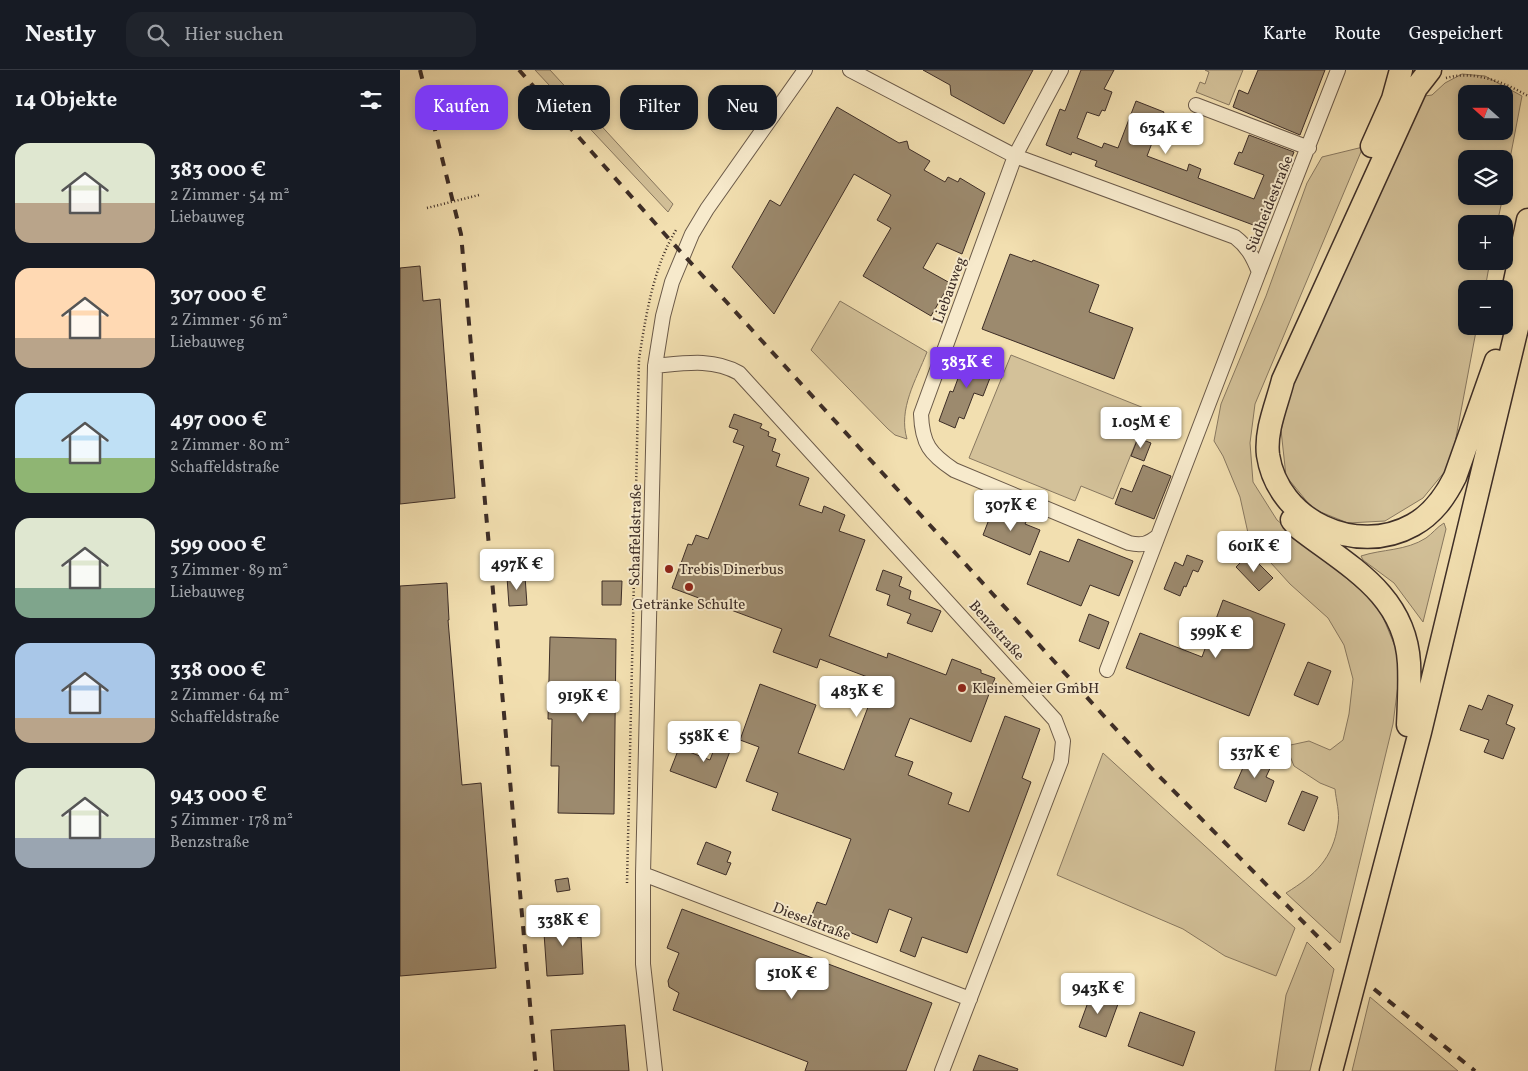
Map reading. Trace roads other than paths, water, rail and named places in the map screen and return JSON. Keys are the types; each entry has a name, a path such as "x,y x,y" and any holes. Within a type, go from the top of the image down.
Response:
{"highway":[{"path":"1401,70 1392,99 1273,373 1261,410 1257,434 1260,470 1273,498 1299,528 1354,568 1376,588 1389,602 1398,619 1405,640 1409,662 1408,725"},
{"path":"1436,76 1412,96 1284,380 1272,416 1268,454 1280,488 1294,507 1310,520 1348,536 1372,538 1391,534 1413,525 1434,510 1447,493 1455,477 1497,360"},
{"path":"1369,922 1408,725 1469,483 1528,220"},
{"path":"1331,1071 1420,732 1528,282"}],"street":[{"name":"Schaffeldstraße","path":"655,1071 643,964 643,874 656,366 665,308 672,282 692,234 707,209 805,70"},
{"path":"850,70 1016,156 1235,237 1245,246 1259,272 1107,670"},
{"name":"Liebauweg","path":"1061,70 1016,156 921,414 921,428 926,444 936,458 954,470 1129,543 1139,546 1149,543 1158,536"},
{"name":"Südheidestraße","path":"1259,272 1338,70"},
{"name":"Südheidestraße","path":"1196,105 1309,148"},
{"name":"Benzstraße","path":"656,366 714,362 739,372 1055,720 1063,740 1061,761 942,1071"},
{"name":"Dieselstraße","path":"643,874 970,999"}],"railway":[{"path":"420,70 461,234 536,1071"},
{"path":"519,70 670,240 1155,772 1333,952"},
{"path":"1374,989 1475,1071"}],"place":[{"name":"Trebis Dinerbus","path":"669,569"},
{"name":"Getränke Schulte","path":"689,587"},
{"name":"Kleinemeier GmbH","path":"962,688"}]}
